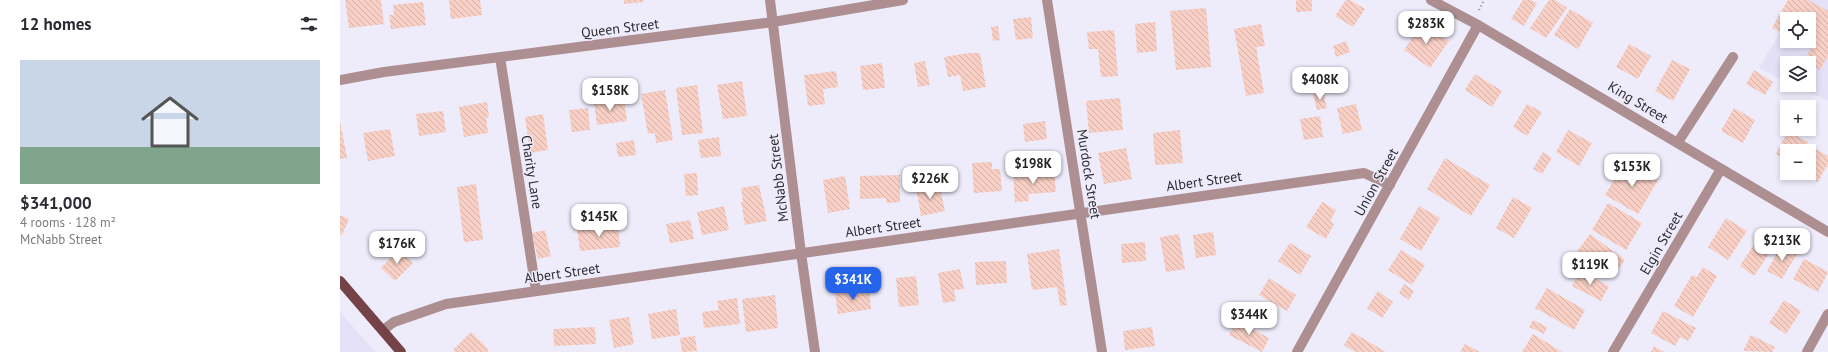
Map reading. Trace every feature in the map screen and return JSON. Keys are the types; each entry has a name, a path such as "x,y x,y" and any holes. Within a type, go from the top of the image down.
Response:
{"main road":[{"path":"340,281 401,352"}],"street":[{"name":"McNabb Street","path":"770,0 801,253 815,352"},
{"name":"Queen Street","path":"340,80 384,72 773,22 903,0"},
{"name":"Murdock Street","path":"1048,0 1102,352"},
{"name":"King Street","path":"1431,0 1478,24 1828,232"},
{"name":"Union Street","path":"1297,352 1478,24"},
{"name":"Charity Lane","path":"500,57 536,291"},
{"path":"1678,142 1733,57"},
{"name":"Elgin Street","path":"1613,352 1720,169"},
{"name":"Albert Street","path":"383,330 394,322 446,304 1080,212 1364,173 1390,185"},
{"path":"1807,352 1828,314"}],"shaded area":[{"path":"1799,0 1828,0 1828,101 1809,92 1816,92 1816,56 1780,56 1780,78 1759,68 1780,33 1780,48 1816,48 1816,12 1805,12"},
{"path":"340,312 375,352 340,352"}],"building":[{"path":"345,0 381,0 384,24 349,28"},
{"path":"449,0 480,0 482,15 451,19"},
{"path":"624,0 643,0 644,2 624,4"},
{"path":"1296,0 1312,0 1312,11 1296,12"},
{"path":"1346,0 1350,0 1365,9 1353,27 1335,16"},
{"path":"1523,0 1531,0 1537,3 1524,26 1511,19"},
{"path":"1549,0 1555,0 1567,8 1546,38 1530,28"},
{"path":"1788,0 1808,0 1828,11 1828,56 1820,70 1816,68 1816,56 1807,56 1811,48 1816,48 1816,12 1781,12"},
{"path":"423,2 426,25 391,29 389,15 394,15 393,5"},
{"path":"1206,8 1211,67 1176,70 1170,11"},
{"path":"1570,9 1593,23 1578,49 1554,35"},
{"path":"1780,14 1780,32 1772,28"},
{"path":"1031,17 1033,38 1016,40 1013,19"},
{"path":"1155,22 1157,51 1137,53 1135,24"},
{"path":"1422,23 1449,41 1430,68 1404,50"},
{"path":"1261,24 1265,46 1256,47 1264,93 1246,96 1234,29"},
{"path":"998,26 1000,40 993,41 991,27"},
{"path":"1114,30 1118,76 1101,77 1098,49 1089,49 1087,32"},
{"path":"1346,41 1350,52 1336,57 1333,46"},
{"path":"1629,44 1651,56 1638,79 1616,67"},
{"path":"969,53 980,53 986,87 963,91 960,75 948,77 944,57"},
{"path":"1672,60 1690,69 1673,101 1655,91"},
{"path":"925,61 930,85 918,87 914,63"},
{"path":"882,63 885,88 863,90 860,66"},
{"path":"1754,70 1773,82 1765,95 1746,84"},
{"path":"836,71 838,87 823,89 825,104 808,106 804,75"},
{"path":"1337,73 1338,85 1328,86 1327,74"},
{"path":"1475,74 1502,91 1492,107 1465,90"},
{"path":"742,81 747,116 723,119 717,85"},
{"path":"697,85 703,133 682,135 676,88"},
{"path":"665,90 673,140 656,143 655,133 648,134 641,94"},
{"path":"1323,92 1327,108 1317,110 1313,94"},
{"path":"1120,98 1123,130 1089,133 1086,101"},
{"path":"624,99 627,121 597,125 594,103"},
{"path":"487,102 489,117 486,118 488,133 464,137 459,107"},
{"path":"1356,104 1362,130 1343,134 1337,108"},
{"path":"1527,104 1542,112 1527,136 1513,127"},
{"path":"588,108 590,130 572,132 569,110"},
{"path":"1734,108 1755,120 1743,143 1721,131"},
{"path":"443,111 446,132 419,136 416,114"},
{"path":"543,114 548,150 530,153 525,117"},
{"path":"1320,116 1323,137 1304,140 1300,119"},
{"path":"340,121 347,158 340,159"},
{"path":"1045,121 1047,139 1025,142 1023,124"},
{"path":"390,129 395,156 368,161 363,133"},
{"path":"1180,130 1183,163 1155,165 1153,133"},
{"path":"1568,130 1592,143 1579,166 1556,152"},
{"path":"1785,136 1797,136 1808,142 1807,144 1781,144"},
{"path":"719,137 721,156 701,158 698,140"},
{"path":"634,140 636,155 618,157 616,143"},
{"path":"1780,146 1780,156 1776,154"},
{"path":"1126,148 1132,179 1104,184 1098,153"},
{"path":"1816,149 1828,156 1828,164 1818,182 1815,180 1816,180"},
{"path":"1543,152 1552,158 1542,174 1533,169"},
{"path":"1445,158 1490,185 1471,216 1427,189"},
{"path":"1626,161 1658,180 1638,214 1605,195"},
{"path":"992,162 992,169 1000,169 1002,191 974,193 972,163"},
{"path":"1054,171 1056,192 1028,194 1029,201 1015,202 1013,175"},
{"path":"697,173 698,195 686,196 684,174"},
{"path":"900,175 900,202 886,203 886,198 860,199 860,176"},
{"path":"845,176 850,209 828,213 823,180"},
{"path":"939,183 945,211 921,216 916,188"},
{"path":"476,184 483,240 464,242 457,187"},
{"path":"759,185 767,221 745,225 741,202 743,201 741,188"},
{"path":"1513,197 1532,208 1514,238 1496,228"},
{"path":"1322,202 1336,210 1330,221 1334,224 1326,239 1306,227"},
{"path":"1608,203 1642,223 1626,250 1592,230"},
{"path":"724,206 729,230 702,235 697,212"},
{"path":"1419,206 1440,218 1421,251 1400,239"},
{"path":"340,215 349,219 342,235 340,234"},
{"path":"1726,218 1747,231 1728,260 1708,247"},
{"path":"690,220 694,239 670,243 666,224"},
{"path":"618,224 620,247 580,251 577,229"},
{"path":"545,230 551,256 538,259 532,233"},
{"path":"1213,232 1216,255 1196,258 1193,235"},
{"path":"1179,234 1185,269 1166,272 1160,237"},
{"path":"1590,234 1625,260 1614,275 1597,262 1590,271 1572,258"},
{"path":"1760,235 1775,245 1754,276 1740,266"},
{"path":"1145,242 1146,261 1122,263 1121,244"},
{"path":"1290,243 1311,256 1300,275 1278,261"},
{"path":"1781,245 1797,254 1782,279 1767,271"},
{"path":"399,249 413,263 395,281 381,268"},
{"path":"1059,249 1067,305 1060,306 1057,287 1032,290 1027,254"},
{"path":"1401,250 1425,265 1412,285 1388,270"},
{"path":"1804,259 1828,272 1818,292 1793,279"},
{"path":"1006,261 1007,283 976,285 975,262"},
{"path":"1703,267 1717,276 1693,317 1674,306 1692,275 1697,277"},
{"path":"960,269 964,289 954,290 956,301 943,303 938,273"},
{"path":"1580,271 1609,286 1601,301 1572,286"},
{"path":"916,276 919,305 899,307 896,278"},
{"path":"1269,278 1296,295 1287,311 1259,295"},
{"path":"1404,284 1414,291 1409,300 1399,293"},
{"path":"1547,288 1585,310 1574,330 1535,308"},
{"path":"869,289 871,309 838,314 835,293"},
{"path":"1378,291 1393,302 1382,318 1367,308"},
{"path":"775,295 778,328 746,332 742,299"},
{"path":"737,298 740,324 704,328 702,312 719,310 717,301"},
{"path":"1784,300 1801,311 1786,334 1769,323"},
{"path":"676,309 680,335 652,339 648,314"},
{"path":"1663,311 1696,328 1688,341 1680,337 1675,346 1651,333"},
{"path":"629,317 634,344 614,348 609,320"},
{"path":"1533,320 1547,327 1544,334 1529,327"},
{"path":"1237,321 1269,338 1262,352 1229,335"},
{"path":"595,327 596,344 554,346 553,329"},
{"path":"1152,327 1155,346 1125,350 1123,331"},
{"path":"471,332 489,350 487,352 455,352 453,350"},
{"path":"1352,332 1386,352 1355,352 1344,345"},
{"path":"1533,334 1562,352 1522,352"},
{"path":"1751,335 1775,347 1772,352 1743,351"},
{"path":"695,336 697,351 682,352 680,338"},
{"path":"1465,344 1480,352 1460,352"},
{"path":"1654,346 1664,352 1651,352"}]}
